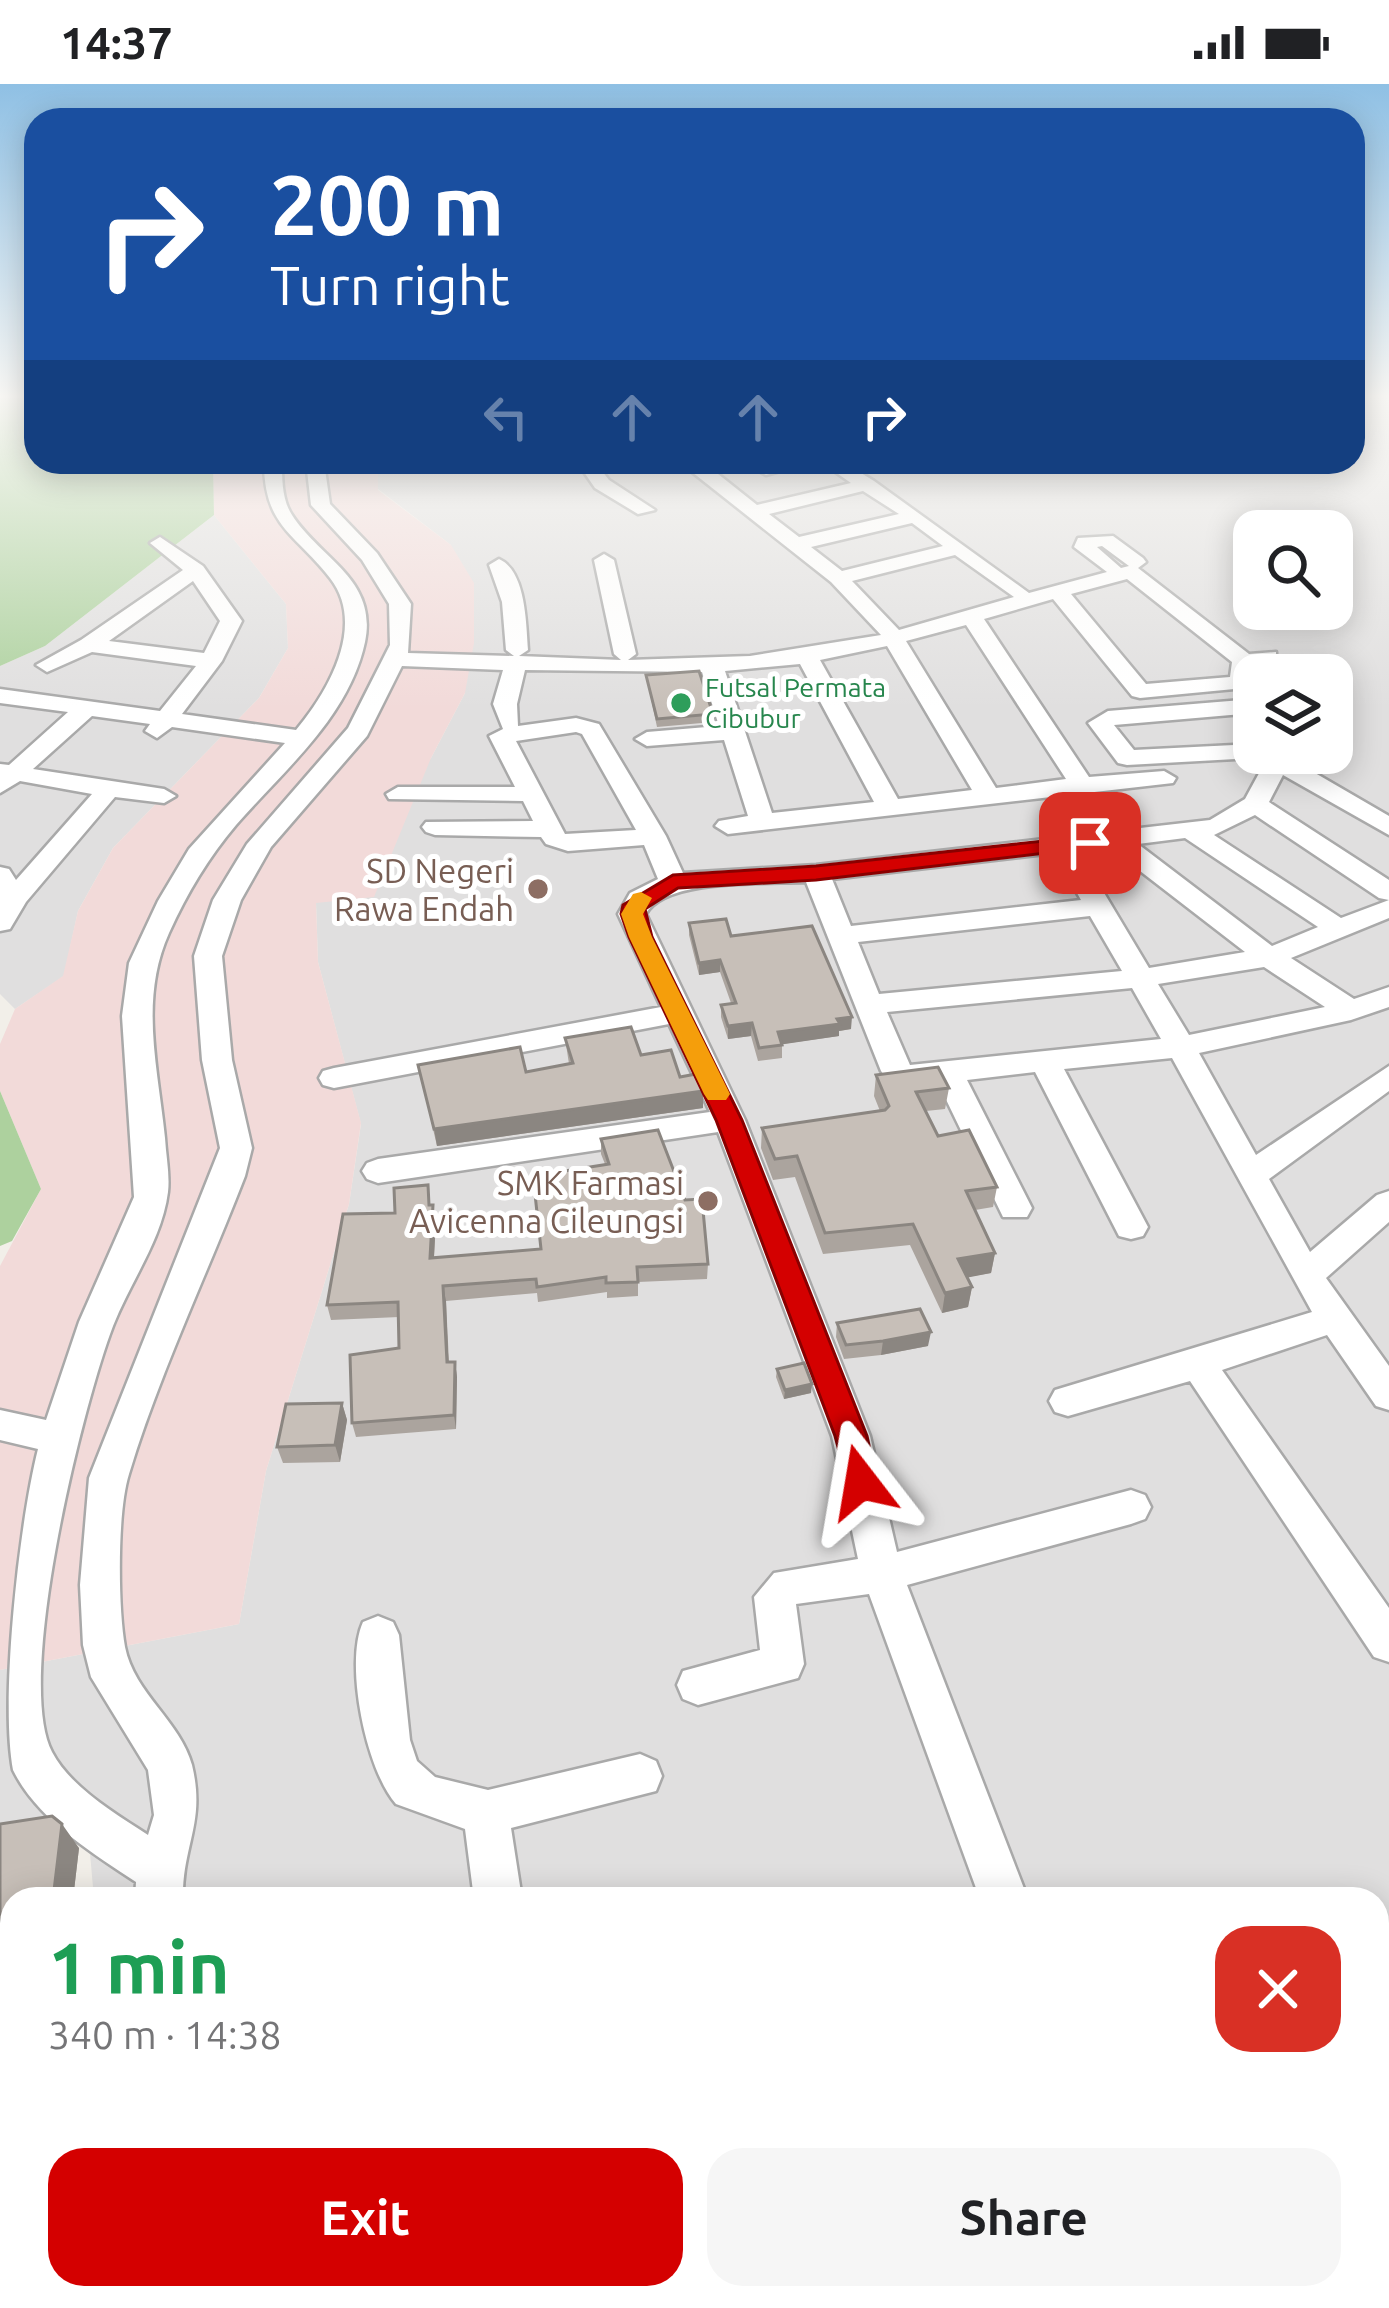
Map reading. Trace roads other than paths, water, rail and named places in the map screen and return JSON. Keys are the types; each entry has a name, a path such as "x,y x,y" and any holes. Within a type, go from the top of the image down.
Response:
{"street":[{"path":"285,502 306,518 388,583 400,604 398,652 359,731 260,844 227,900 208,956 218,1060 236,1148 108,1478 100,1585 104,1645 112,1676 169,1763 177,1815 159,1885 59,1796 26,1755 8,1685 14,1597 54,1437 152,1192 148,1109 135,1019 150,943 182,879 207,843 296,742 338,689 349,665 357,625 354,606 306,518 309,502"},
{"path":"631,502 645,510"},
{"path":"743,502 838,578 891,632 989,797"},
{"path":"755,511 793,502"},
{"path":"895,502 1019,592"},
{"path":"796,544 915,515"},
{"path":"160,543 196,569 231,621 211,662 162,726"},
{"path":"838,578 959,548"},
{"path":"604,560 625,654"},
{"path":"499,565 513,602 517,656 505,704 509,723"},
{"path":"398,652 712,668 807,656 1019,592 1129,567 1256,659 1240,667 1242,680 1237,683 1140,691 1058,592"},
{"path":"517,656 748,651 891,632 1058,592 1129,567"},
{"path":"46,665 89,645 196,569"},
{"path":"970,615 1082,784"},
{"path":"89,645 211,662"},
{"path":"807,656 890,806"},
{"path":"712,668 762,821"},
{"path":"0,696 162,726 296,742"},
{"path":"0,707 81,713"},
{"path":"1233,708 1108,718 1100,724 1127,758 1233,756"},
{"path":"5,777 81,713"},
{"path":"653,836 568,843 556,839 501,736 585,726 603,744 653,836 673,882"},
{"path":"646,739 733,732"},
{"path":"999,1887 882,1574 851,1436 729,1120 632,914 640,898 673,882 816,873 1228,823 1255,804 1265,774"},
{"path":"1303,774 1389,827"},
{"path":"5,777 164,796"},
{"path":"728,826 1171,777"},
{"path":"0,923 8,886 109,789"},
{"path":"398,794 530,794"},
{"path":"1255,804 1389,892"},
{"path":"435,827 548,830"},
{"path":"1191,831 1339,929"},
{"path":"1116,840 1269,957 1351,1011"},
{"path":"1063,846 1332,1318 1382,1359 1389,1395"},
{"path":"816,873 898,1073 1181,1047 1351,1011 1389,996"},
{"path":"841,935 1096,907"},
{"path":"869,1004 1142,978 1269,957 1389,908"},
{"path":"334,1078 680,1013"},
{"path":"1043,1058 1131,1228"},
{"path":"946,1069 1015,1208"},
{"path":"1253,1174 1389,1076"},
{"path":"378,1171 729,1120"},
{"path":"1306,1276 1389,1203"},
{"path":"1068,1401 1198,1364 1332,1318"},
{"path":"1198,1364 1389,1643"},
{"path":"0,1425 54,1437"},
{"path":"698,1685 783,1664 786,1657 775,1604 780,1590 814,1580 882,1574 1131,1507"},
{"path":"378,1635 391,1754 398,1774 414,1790 493,1814"},
{"path":"496,1887 487,1825 502,1806 640,1776"}],"place":[{"name":"Futsal Permata Cibubur","path":"681,703"},
{"name":"SD Negeri Rawa Endah","path":"538,889"},
{"name":"SMK Farmasi Avicenna Cileungsi","path":"708,1201"}]}
